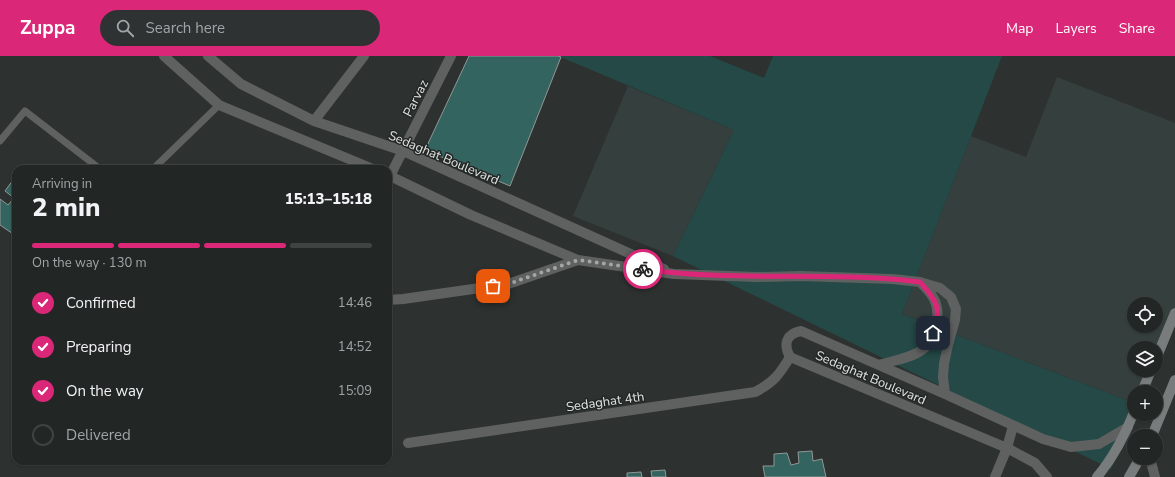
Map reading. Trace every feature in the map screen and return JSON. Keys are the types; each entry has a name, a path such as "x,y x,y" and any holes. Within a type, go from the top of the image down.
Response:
{"street":[{"path":"164,56 219,105 363,165"},
{"name":"Sedaghat Boulevard","path":"208,56 241,84 314,121 403,151 674,274"},
{"path":"314,121 364,56"},
{"name":"Parvaz","path":"392,171 451,56"},
{"name":"Sedaghat Boulevard","path":"392,177 471,215 578,260 674,274 892,279 920,282 940,288 951,298 956,309 955,320 944,364 943,377 945,394"},
{"path":"392,300 403,300 508,284 578,260"},
{"name":"Sedaghat Boulevard","path":"879,365 919,353 930,342 936,325 938,309 934,298 920,282"},
{"path":"1163,342 1175,313"},
{"name":"Sedaghat Boulevard","path":"1047,477 1035,463 1007,448 790,357 786,351 786,343 794,332 801,331 1043,439 1071,447 1100,444 1128,427"},
{"name":"Sedaghat 4th","path":"408,443 755,392 769,385 779,374 790,357"},
{"path":"1155,429 1175,380"},
{"path":"1097,477 1104,469 1130,421"},
{"path":"995,477 1007,448 1013,426"},
{"path":"1129,477 1136,465"},
{"path":"1152,465 1155,477"}],"lane":[{"path":"157,165 219,105"},
{"path":"0,140 25,111 95,165"}],"shaded area":[{"path":"558,56 710,56 764,78 773,56 1002,56 902,314 1127,400 1127,421 1133,421 1129,429 1127,429 1127,434 1111,469 673,256 734,130"},
{"path":"1057,77 1175,123 1175,314 1160,341 1127,341 1127,377 1150,377 1148,385 1127,385 1127,400 902,314 971,136 1026,157"},
{"path":"628,86 734,130 673,256 573,216"}],"building":[{"path":"469,56 561,57 510,186 425,150"},
{"path":"12,181 12,196 5,191"},
{"path":"0,199 8,205 12,200 12,233 0,225"},
{"path":"812,451 813,461 822,459 826,477 765,477 763,466 774,466 774,454 787,453 791,465 799,463 798,452"},
{"path":"665,470 666,477 652,477 651,471"},
{"path":"641,472 642,477 627,477 627,473"}],"way so far":[{"path":"493,286 508,284 578,260 643,269"}],"route":[{"path":"643,269 674,274 757,277 847,277 920,282 934,298 938,309 936,325 933,333"}]}
